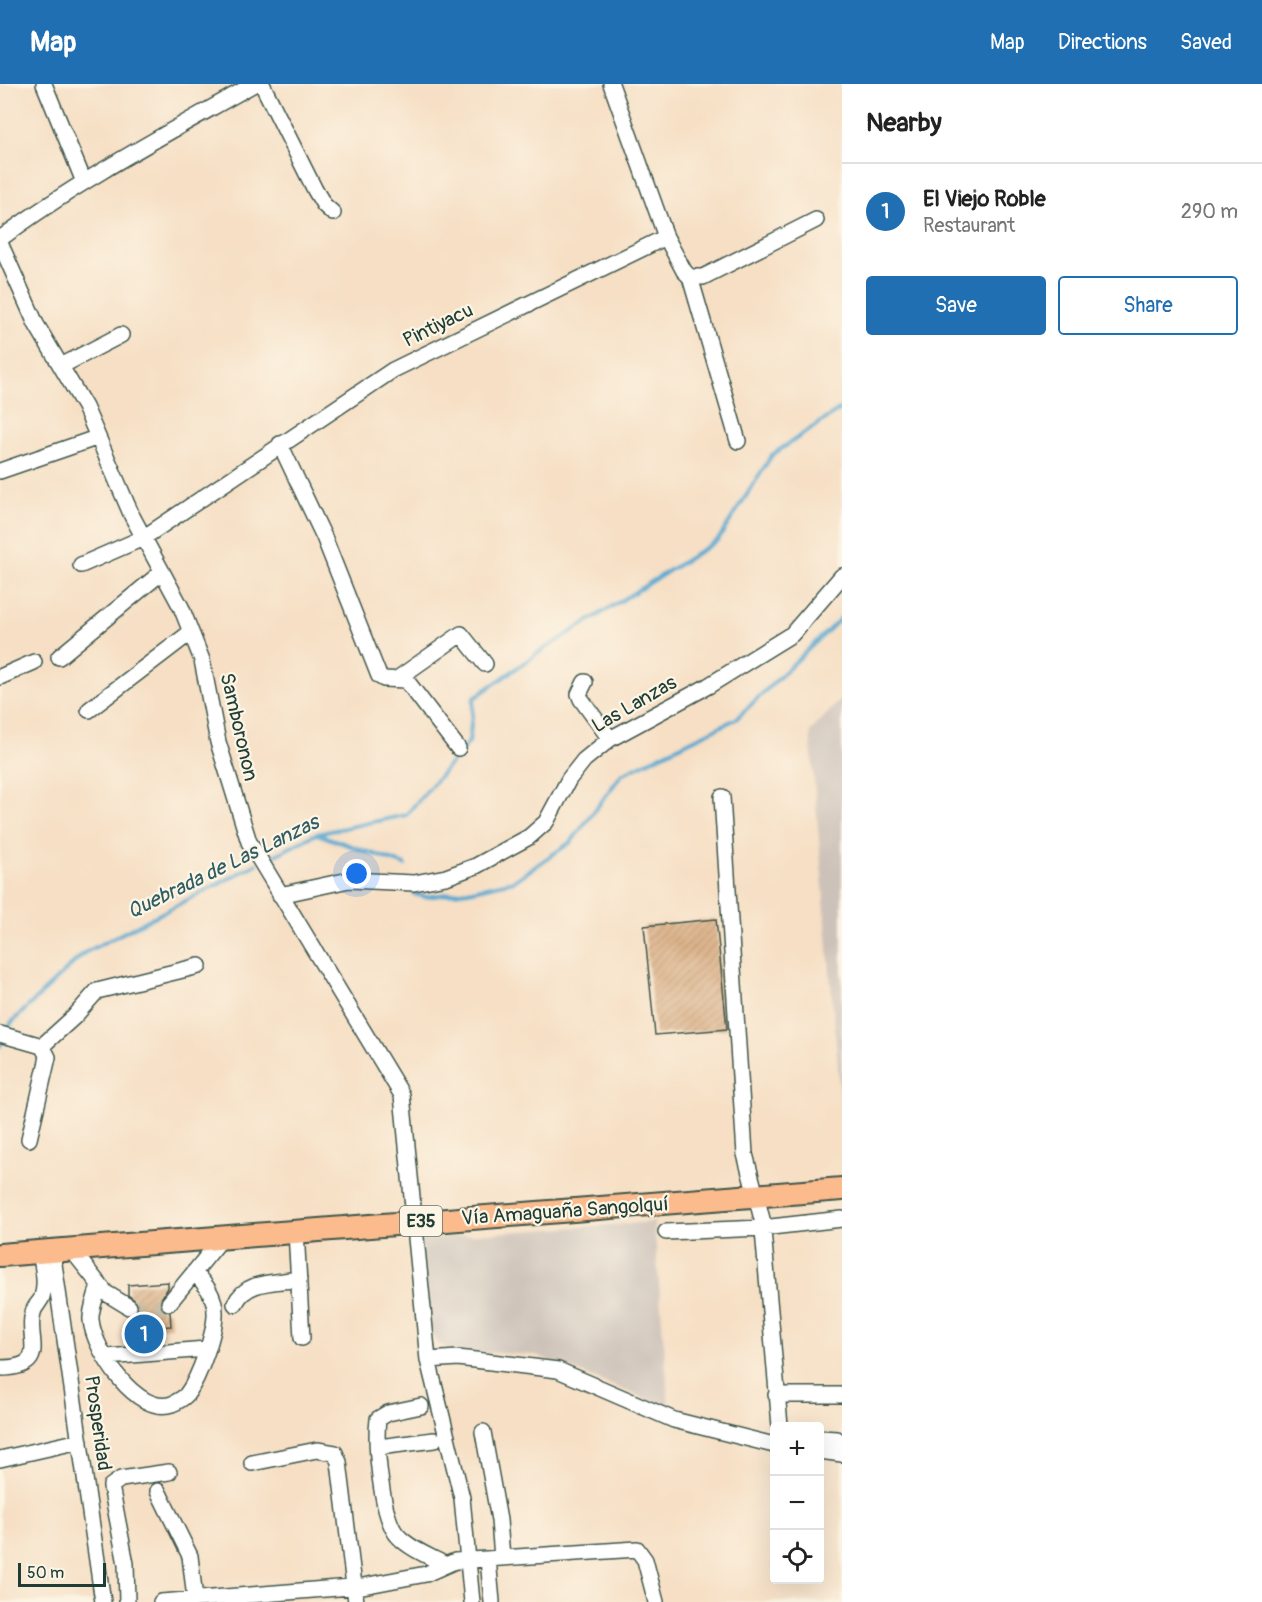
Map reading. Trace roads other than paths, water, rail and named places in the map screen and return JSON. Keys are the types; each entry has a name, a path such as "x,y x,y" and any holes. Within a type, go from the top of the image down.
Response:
{"highway":[{"name":"Vía Amaguaña Sangolquí","path":"0,1255 842,1189"}],"street":[{"path":"44,84 84,182"},
{"path":"0,241 40,209 254,84"},
{"path":"262,84 315,190 324,205 333,213"},
{"path":"611,84 666,237 684,271 690,277 738,441"},
{"path":"690,277 703,277 816,220"},
{"name":"Pintiyacu","path":"81,565 143,538 393,370 666,237"},
{"name":"Samboronon","path":"0,241 36,324 85,407 96,438 143,538 191,632 202,660 218,742 249,842 402,1095 406,1114 413,1222 428,1360 462,1498 472,1602"},
{"path":"60,366 121,335"},
{"path":"0,471 96,438"},
{"path":"280,444 324,537 379,676 384,679 405,680 458,748"},
{"path":"59,657 162,572"},
{"name":"Las Lanzas","path":"277,890 349,879 414,883 446,877 476,866 529,837 546,822 576,769 610,738 708,687 792,634 842,576"},
{"path":"89,710 191,632"},
{"path":"398,679 461,634 485,664"},
{"path":"0,677 34,662"},
{"path":"585,682 579,694 581,699 610,738"},
{"path":"722,797 745,1154 757,1196 762,1228 779,1422"},
{"path":"35,1044 74,1017 97,991 199,966"},
{"path":"0,1034 35,1044 48,1057 29,1139"},
{"path":"666,1232 762,1228 842,1219"},
{"path":"296,1231 302,1338"},
{"path":"169,1303 223,1237"},
{"path":"0,1368 20,1364 31,1357 35,1350 32,1318 35,1307 41,1300 54,1250 99,1284 106,1293 129,1307"},
{"name":"Prosperidad","path":"54,1250 103,1602"},
{"path":"99,1284 91,1320 114,1372 138,1397 156,1406 173,1403 187,1395 206,1349 216,1313 211,1294 194,1272"},
{"path":"235,1304 240,1292 248,1287 299,1279"},
{"path":"107,1357 206,1349"},
{"path":"428,1360 458,1358 558,1370 674,1420 770,1444"},
{"path":"776,1395 842,1395"},
{"path":"421,1406 381,1416 378,1422 388,1520 398,1536 446,1565"},
{"path":"483,1432 499,1521 492,1602"},
{"path":"824,1438 837,1439 842,1445"},
{"path":"379,1448 434,1440"},
{"path":"0,1459 80,1441"},
{"path":"252,1463 317,1450 335,1453 339,1462 356,1602"},
{"path":"824,1452 842,1454"},
{"path":"128,1602 126,1564 111,1486 121,1479 169,1472"},
{"path":"158,1491 190,1556 195,1599"},
{"path":"161,1602 335,1595 355,1586 426,1574 455,1561 637,1549 645,1560 656,1602"}],"waterway":[{"name":"Quebrada de Las Lanzas","path":"264,861 316,834 406,815 469,742 474,698 541,651 718,540 772,455 842,408"},
{"path":"414,894 426,897 514,881 571,842 622,774 736,719 842,617"},
{"path":"317,834 405,865"},
{"name":"Quebrada de Las Lanzas","path":"7,1031 11,1023 84,953 257,864"},
{"name":"Quebrada de Las Lanzas","path":"0,1046 4,1038"}],"tunnel":[{"path":"129,1307 156,1309 169,1303"}],"place":[{"name":"El Viejo Roble","path":"144,1334"}]}
